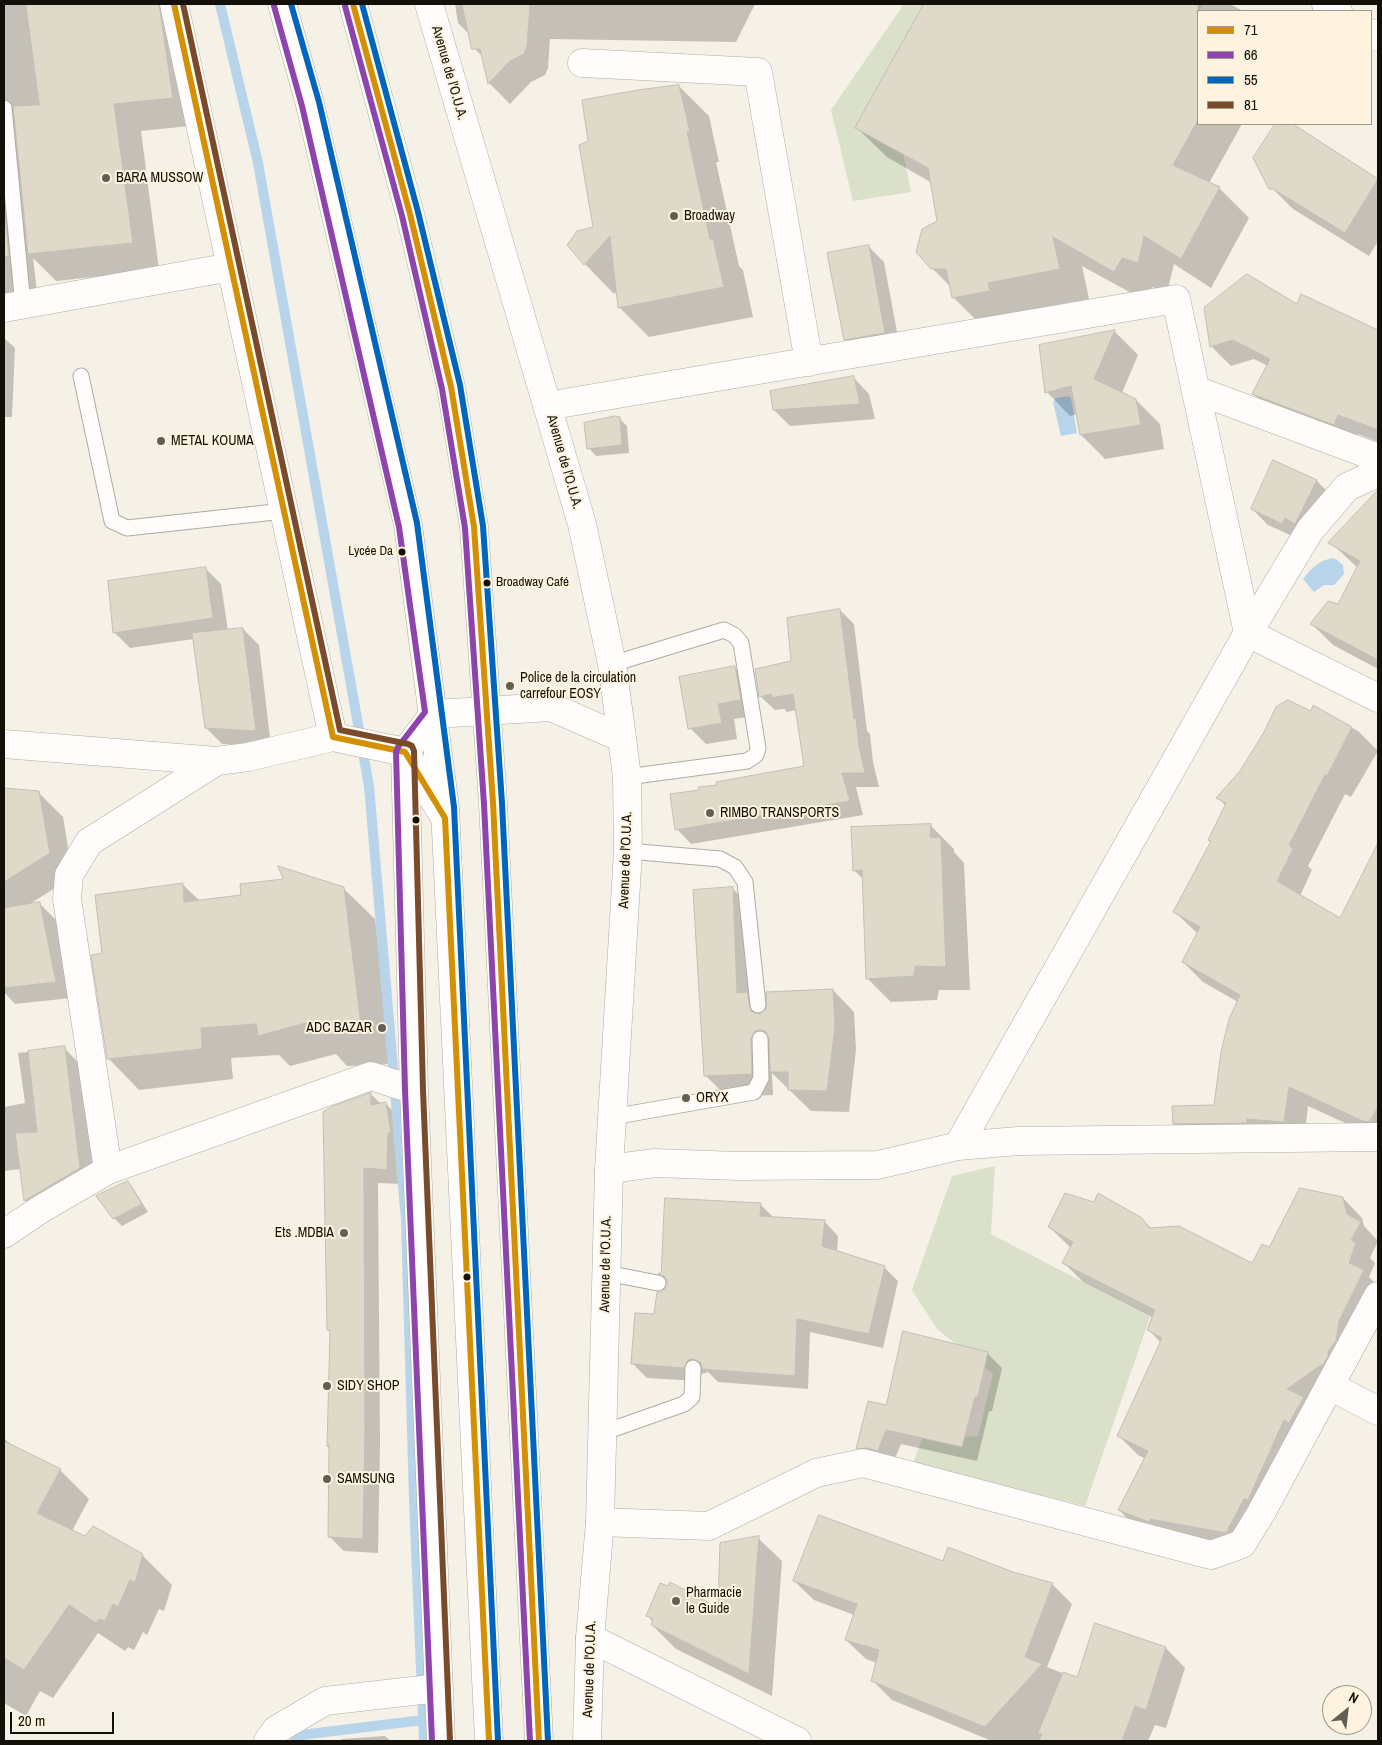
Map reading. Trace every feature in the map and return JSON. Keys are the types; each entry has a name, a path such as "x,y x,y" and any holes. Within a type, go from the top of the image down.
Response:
{"main road":[{"path":"174,4 333,737"},
{"path":"282,4 310,104 408,525 434,714 445,818 489,1741"},
{"path":"353,4 410,214 450,387 474,527 485,710 493,803 539,1741"},
{"name":"Avenue de l'O.U.A.","path":"429,4 582,524 612,664 627,777 628,851 608,1169 600,1522 590,1638 587,1741"},
{"path":"582,63 758,72 809,362"},
{"path":"14,306 231,267"},
{"path":"547,406 1176,299 1248,633"},
{"path":"1196,390 1378,458"},
{"path":"958,1146 1248,633 1310,530 1347,487 1378,473"},
{"path":"1248,633 1378,698"},
{"path":"441,1741 414,1090 404,752 434,714 485,710 551,707 622,738"},
{"path":"4,744 217,761 248,757 333,737 404,752 445,818"},
{"path":"108,1170 67,898 69,875 89,842 217,761"},
{"path":"4,1234 108,1170 371,1076 414,1090"},
{"path":"608,1169 655,1163 738,1166 878,1165 958,1146 1018,1141 1378,1137"},
{"path":"600,1522 710,1526 816,1473 863,1463 1210,1555 1242,1544 1261,1513 1378,1296"},
{"path":"1330,1386 1378,1411"},
{"path":"590,1638 797,1741"},
{"path":"268,1741 276,1730 325,1701 439,1688"}],"lane":[{"path":"4,108 14,306"},
{"path":"81,376 112,522 127,528 284,511"},
{"path":"612,664 724,630 734,635 741,643 758,748 756,755 747,761 627,777"},
{"path":"628,851 720,859 735,867 745,882 758,1005"},
{"path":"612,1117 754,1092 761,1078 760,1039"},
{"path":"606,1273 658,1283"},
{"path":"602,1433 684,1404 692,1396 693,1368"}],"green space":[{"path":"904,4 1198,4 1202,6 1199,10 1197,10 1197,14 1094,173 901,142 911,192 853,201 831,110"},
{"path":"995,1166 991,1234 1150,1317 1085,1506 913,1463 922,1439 978,1436 993,1374 937,1329 912,1290 952,1176"}],"water":[{"path":"1069,396 1071,398 1077,433 1061,436 1053,402 1056,398"},
{"path":"1334,558 1343,565 1344,574 1334,585 1324,585 1314,592 1303,579 1316,565"}],"building":[{"path":"26,4 159,4 173,98 114,104 133,243 28,254 13,106 39,105"},
{"path":"462,4 530,4 527,46 524,54 510,61 488,84 480,49 472,49"},
{"path":"924,4 1198,4 1197,122 1173,165 1220,187 1181,259 1144,236 1138,263 1122,258 1114,272 1053,237 1060,269 988,283 990,291 952,298 946,269 931,269 916,252 922,229 937,221 928,168 855,128"},
{"path":"679,85 690,132 687,132 710,239 713,239 724,287 618,308 610,236 584,265 567,245 577,231 593,227 579,145 588,141 582,100"},
{"path":"1274,125 1295,125 1378,179 1345,233 1273,189 1269,189 1253,158"},
{"path":"4,203 9,256 4,257"},
{"path":"869,245 885,333 844,340 827,253"},
{"path":"1247,274 1297,304 1301,294 1378,330 1378,430 1338,415 1334,425 1252,394 1270,359 1233,340 1210,347 1204,308"},
{"path":"1115,330 1094,379 1136,399 1141,425 1080,435 1071,386 1045,393 1039,345"},
{"path":"854,376 860,404 773,410 770,391"},
{"path":"615,416 620,417 622,445 587,449 584,423"},
{"path":"1273,460 1317,480 1295,524 1285,518 1282,524 1251,509"},
{"path":"1378,490 1378,660 1310,624 1328,601 1338,604 1360,561 1328,543"},
{"path":"206,567 213,618 113,633 108,581"},
{"path":"840,609 854,719 856,718 859,746 865,773 842,773 850,801 675,830 670,794 699,790 698,787 717,785 716,782 804,766 793,694 772,698 771,694 759,697 755,669 791,661 787,618"},
{"path":"243,628 256,731 205,728 192,633"},
{"path":"735,666 741,700 718,704 722,723 688,729 679,677"},
{"path":"1288,700 1311,711 1313,705 1352,727 1289,845 1293,849 1277,881 1340,918 1378,843 1378,1107 1370,1121 1365,1122 1289,1087 1284,1122 1247,1119 1247,1123 1173,1124 1172,1106 1214,1105 1221,1052 1229,1019 1240,995 1182,962 1200,927 1173,912 1211,841 1208,840 1226,803 1216,798 1240,771 1264,732 1276,707"},
{"path":"4,788 39,791 50,853 4,882"},
{"path":"931,824 930,837 941,838 946,967 915,966 914,976 866,979 862,870 853,871 851,827"},
{"path":"278,866 344,887 362,1033 315,1035 313,1021 258,1036 256,1024 201,1028 202,1049 107,1059 91,955 102,953 95,895 183,883 184,902 241,895 240,884 283,879"},
{"path":"733,887 737,993 747,992 751,1011 759,1014 766,1009 766,992 833,989 835,1027 827,1091 788,1090 788,1072 770,1072 769,1038 765,1031 760,1030 755,1031 751,1039 752,1074 704,1076 693,890"},
{"path":"40,902 56,982 4,988 4,908"},
{"path":"65,1046 80,1168 24,1201 15,1133 37,1132 28,1051"},
{"path":"371,1093 371,1105 386,1102 391,1133 388,1133 387,1170 364,1168 365,1429 363,1539 328,1537 329,1445 327,1447 330,1330 327,1330 323,1112 333,1106"},
{"path":"128,1181 142,1204 113,1219 96,1196"},
{"path":"1300,1188 1343,1197 1347,1214 1361,1222 1351,1240 1356,1243 1349,1263 1364,1270 1339,1321 1336,1341 1328,1351 1328,1356 1324,1363 1287,1389 1304,1397 1289,1423 1284,1420 1248,1500 1244,1499 1226,1533 1150,1519 1149,1522 1118,1510 1148,1451 1117,1436 1162,1338 1147,1330 1155,1310 1062,1263 1073,1242 1048,1227 1065,1193 1094,1202 1098,1193 1142,1218 1149,1228 1179,1226 1252,1263 1262,1244 1269,1247"},
{"path":"665,1198 761,1203 760,1216 825,1220 822,1246 885,1266 869,1334 797,1319 795,1376 702,1369 701,1363 694,1359 688,1360 684,1368 631,1364 635,1313 654,1314 657,1292 662,1292 667,1285 667,1280 664,1276 658,1274 661,1272"},
{"path":"903,1331 988,1352 978,1397 975,1397 962,1447 886,1430 878,1451 867,1448 856,1449 868,1401 886,1405"},
{"path":"4,1441 61,1469 37,1513 85,1536 93,1526 143,1554 135,1583 130,1580 118,1607 113,1604 105,1621 99,1619 96,1623 69,1605 24,1670 4,1658"},
{"path":"819,1515 943,1561 948,1547 1013,1572 1053,1583 1025,1657 1042,1664 985,1727 871,1681 879,1650 845,1640 857,1604 793,1581"},
{"path":"759,1536 749,1674 651,1625 653,1619 646,1616 660,1583 668,1586 670,1582 718,1608 720,1543"},
{"path":"1095,1623 1166,1647 1146,1710 1135,1706 1122,1741 1039,1741 1042,1734 1038,1733 1063,1672 1077,1677"}],"waterway":[{"path":"220,4 258,163 369,786 406,1220 414,1500 424,1741"},
{"path":"295,1741 301,1735 423,1720"}],"transit line":[{"name":"71","path":"174,4 333,737 405,752 445,818 489,1741"},
{"name":"81","path":"183,4 340,730 408,744 412,746 414,751 423,1090 450,1741"},
{"name":"55","path":"291,4 319,102 417,523 454,807 498,1741"},
{"name":"71","path":"353,4 410,214 451,387 474,527 493,803 539,1741"},
{"name":"55","path":"362,4 418,212 460,385 483,526 502,803 548,1741"},
{"name":"66","path":"274,6 302,106 399,527 425,712 396,752 405,1090 432,1741"},
{"name":"66","path":"345,6 402,216 442,389 465,528 484,804 530,1741"}],"place":[{"name":"BARA MUSSOW","path":"106,178"},
{"name":"Broadway","path":"674,216"},
{"name":"METAL KOUMA","path":"161,441"},
{"name":"Lycée Da","path":"402,552"},
{"name":"Broadway Café","path":"487,583"},
{"name":"Police de la circulation carrefour EOSY","path":"510,686"},
{"name":"RIMBO TRANSPORTS","path":"710,813"},
{"name":"ADC BAZAR","path":"382,1028"},
{"name":"ORYX","path":"686,1098"},
{"name":"Ets .MDBIA","path":"344,1233"},
{"name":"SIDY SHOP","path":"327,1386"},
{"name":"SAMSUNG","path":"327,1479"},
{"name":"Pharmacie le Guide","path":"676,1601"}]}
